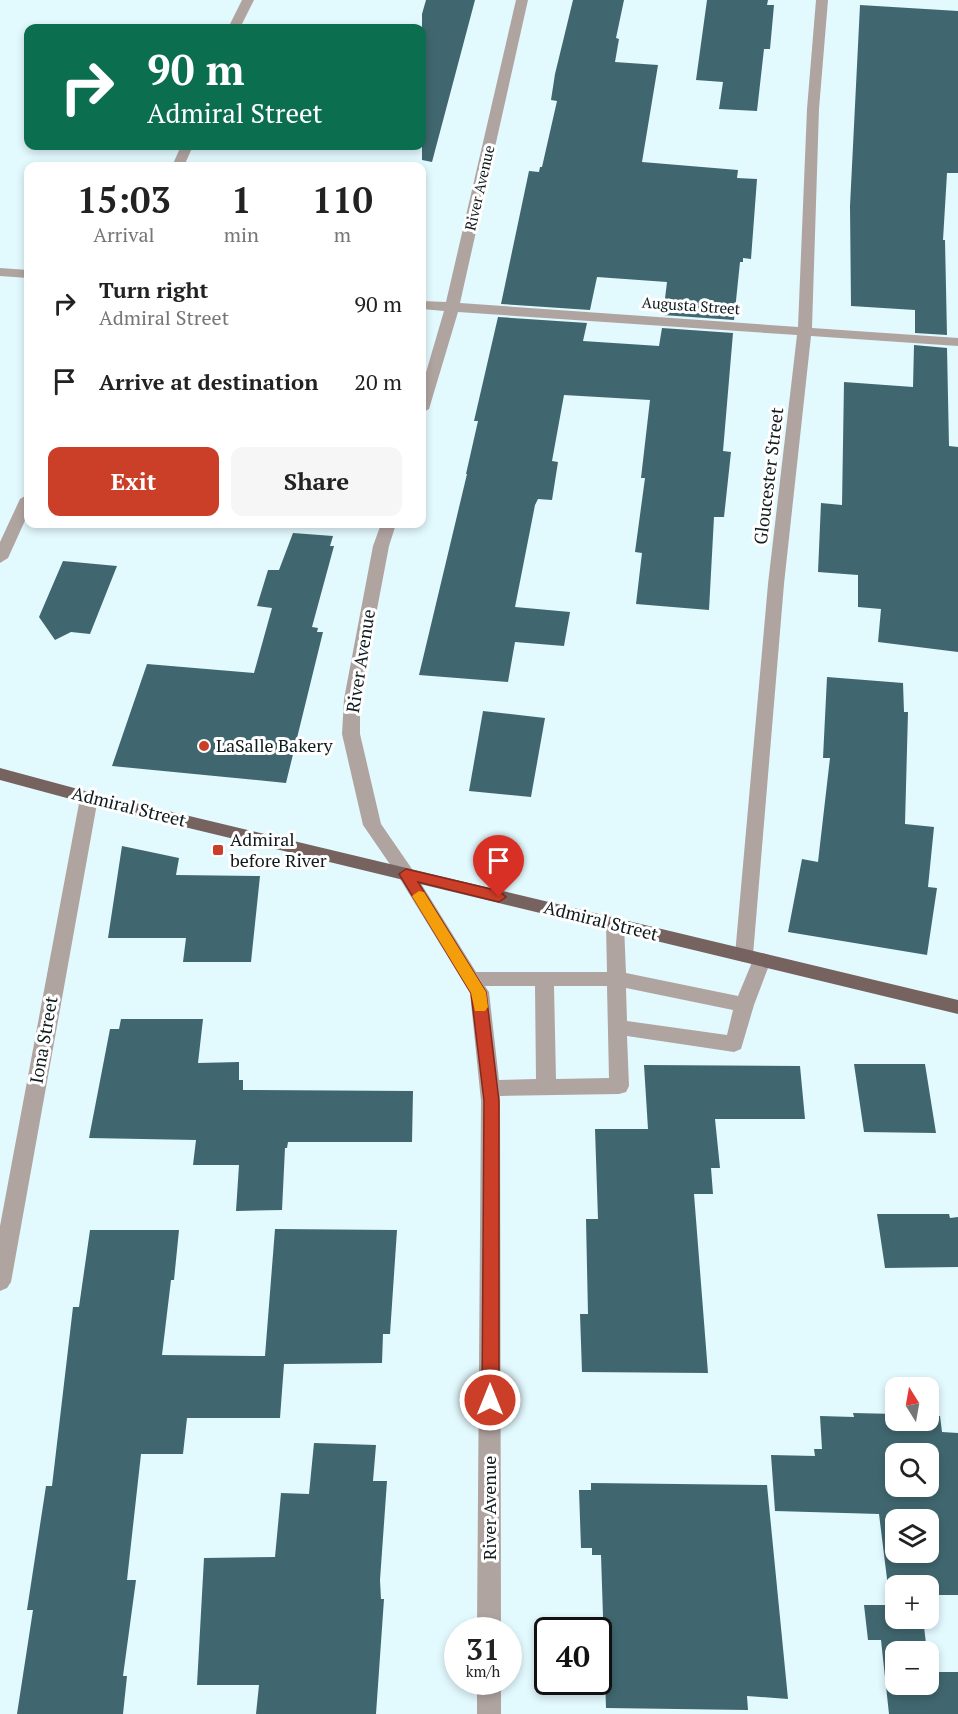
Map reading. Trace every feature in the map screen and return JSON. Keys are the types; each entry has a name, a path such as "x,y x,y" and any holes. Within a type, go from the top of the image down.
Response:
{"main road":[{"name":"Admiral Street","path":"0,774 89,798 958,1007"}],"street":[{"path":"236,24 248,0"},
{"name":"River Avenue","path":"426,395 452,307 522,0"},
{"name":"Gloucester Street","path":"618,1027 734,1044 744,1005 753,958 776,584 805,330 813,109 822,0"},
{"path":"0,272 24,274"},
{"name":"Augusta Street","path":"426,305 958,342"},
{"path":"0,558 24,507"},
{"name":"River Avenue","path":"387,528 381,546 352,699 351,734 372,825 406,874 478,992 490,1088 489,1617"},
{"name":"Iona Street","path":"0,1282 89,798"},
{"path":"490,1088 619,1086 615,924"},
{"path":"470,979 616,979 744,1005"},
{"path":"544,979 546,1087"},
{"path":"489,1695 489,1714"}],"building":[{"path":"426,0 475,0 432,162 422,160 422,150 426,150 426,24 422,24"},
{"path":"573,0 624,0 616,38 619,39 615,62 658,65 642,162 738,170 737,178 757,179 751,259 743,258 743,262 740,262 734,320 663,315 667,282 597,277 590,310 501,304 529,171 539,172 542,167 557,101 551,100 555,74"},
{"path":"707,0 768,0 767,5 774,5 770,49 764,49 757,111 719,109 723,82 696,80"},
{"path":"860,5 958,11 958,173 947,173 943,240 945,240 947,335 915,333 915,310 851,306 850,206"},
{"path":"498,317 587,323 583,341 659,346 662,328 733,333 723,451 731,452 724,517 714,517 709,610 636,604 642,553 635,552 645,478 641,478 650,400 564,395 552,461 558,462 552,500 538,499 535,505 515,607 570,612 564,646 515,642 508,682 419,675 467,474 478,421 474,421"},
{"path":"914,345 947,348 949,446 958,447 958,652 878,642 881,609 858,607 858,575 818,572 821,503 842,505 844,382 913,387"},
{"path":"293,533 333,536 330,546 334,546 312,627 318,628 317,632 323,632 286,783 112,766 147,664 254,673 272,608 257,606 268,570 279,570"},
{"path":"63,561 117,566 90,634 71,632 55,640 39,617"},
{"path":"827,677 903,683 904,712 908,712 905,824 934,827 928,887 937,888 927,955 788,932 802,859 818,862 830,758 823,758"},
{"path":"483,711 545,718 531,797 469,791"},
{"path":"122,846 179,858 176,875 260,876 251,962 183,962 186,938 108,938"},
{"path":"121,1019 203,1019 198,1063 239,1062 239,1080 243,1080 243,1090 413,1091 412,1142 288,1142 285,1148 282,1210 236,1211 239,1165 193,1165 196,1140 89,1138 110,1029 119,1029"},
{"path":"854,1064 925,1064 936,1133 864,1132"},
{"path":"644,1065 800,1066 805,1119 715,1119 720,1168 711,1168 713,1194 694,1194 708,1373 582,1372 580,1314 588,1314 586,1219 598,1219 595,1129 648,1129"},
{"path":"877,1214 949,1214 950,1218 958,1217 958,1267 885,1268"},
{"path":"275,1229 397,1230 390,1334 383,1334 382,1363 284,1364 280,1418 187,1418 183,1454 141,1454 127,1580 136,1580 123,1676 127,1676 123,1714 17,1714 33,1610 27,1610 46,1486 52,1486 73,1307 79,1307 90,1230 179,1230 162,1355 265,1356"},
{"path":"853,1413 885,1414 885,1431 939,1431 940,1416 942,1432 958,1433 958,1595 939,1595 939,1575 887,1575 885,1563 939,1563 939,1509 885,1509 885,1563 879,1514 775,1511 771,1455 815,1456 814,1449 822,1449 820,1416 854,1417"},
{"path":"314,1443 376,1445 373,1481 387,1481 380,1580 381,1599 384,1599 376,1714 256,1714 259,1685 197,1685 204,1558 275,1557 281,1493 309,1494"},
{"path":"591,1483 767,1485 788,1699 747,1696 748,1710 606,1708 606,1695 612,1695 612,1617 603,1617 601,1555 592,1555 592,1548 581,1548 579,1490 591,1490"},
{"path":"864,1605 885,1605 885,1629 924,1629 926,1641 885,1641 885,1677 881,1640 868,1640"},
{"path":"939,1672 958,1672 958,1714 889,1714 887,1695 939,1695"}],"slow traffic":[{"path":"419,896 478,992 480,1007"}],"place":[{"name":"LaSalle Bakery","path":"204,746"},
{"name":"Admiral before River","path":"218,850"}],"route":[{"path":"490,1400 491,1101 478,992 406,874 499,897"}]}
